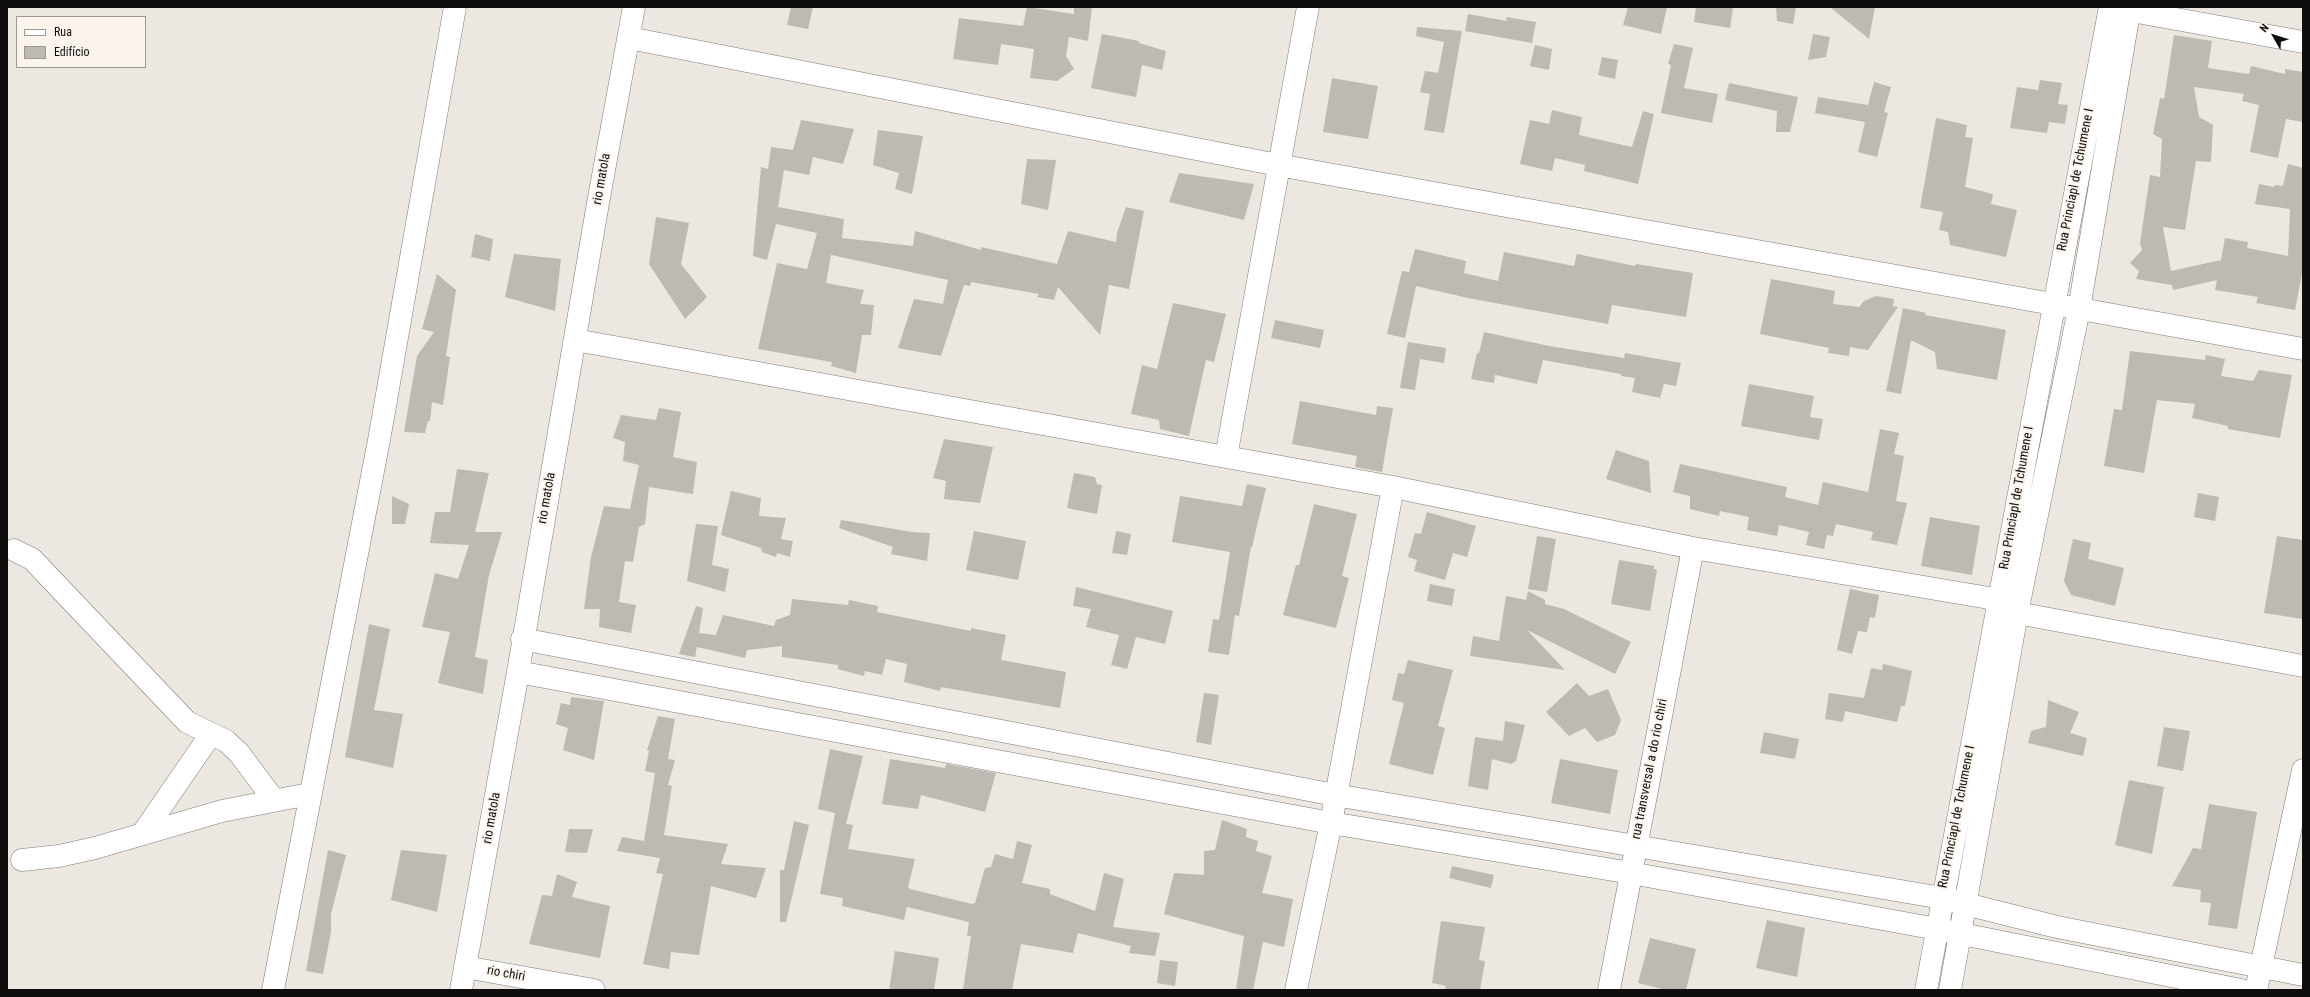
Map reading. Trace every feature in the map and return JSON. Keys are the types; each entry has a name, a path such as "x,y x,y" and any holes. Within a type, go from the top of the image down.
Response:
{"street":[{"path":"272,990 379,440 455,7"},
{"name":"rio matola","path":"461,990 518,672 522,639 598,203 634,7"},
{"path":"1226,457 1308,7"},
{"path":"2117,8 2303,42"},
{"name":"Rua Princiapl de Tchumene I","path":"1950,990 1967,904 2052,304 2117,8"},
{"name":"Rua Princiapl de Tchumene I","path":"1926,990 1942,898 2008,608 2079,309 2117,8"},
{"path":"629,38 1278,165 2303,349"},
{"path":"575,340 1393,487 1694,548 1989,598 2008,608 2303,666"},
{"path":"1296,990 1331,823 1393,487"},
{"name":"rua transversal a do rio chiri","path":"1609,990 1635,845 1694,548"},
{"path":"14,550 32,559 187,722 226,741 239,753 274,800"},
{"path":"522,639 1335,795 1942,898 2057,927 2303,975"},
{"path":"518,672 1331,823 1631,873 1937,929 2240,990"},
{"path":"143,833 211,734"},
{"path":"2256,990 2303,770"},
{"path":"22,860 59,856 222,811 309,794"},
{"name":"rio chiri","path":"466,967 594,990"}],"building":[{"path":"791,7 813,7 808,29 787,25"},
{"path":"1027,7 1074,14 1074,7 1092,7 1088,41 1069,37 1066,56 1074,69 1057,81 1030,78 1034,49 1001,44 998,65 953,59 959,18 1023,26"},
{"path":"1628,7 1667,7 1661,34 1623,25"},
{"path":"1696,7 1733,7 1730,28 1694,22"},
{"path":"1776,7 1796,7 1793,24 1777,21"},
{"path":"1830,7 1875,7 1869,39"},
{"path":"1468,14 1507,21 1506,17 1536,22 1532,43 1465,31"},
{"path":"1417,27 1462,31 1444,133 1424,130 1430,94 1420,92 1425,71 1438,73 1444,42 1416,36"},
{"path":"1102,34 1139,41 1139,43 1166,51 1162,70 1142,65 1136,97 1091,88"},
{"path":"1813,34 1830,37 1826,57 1808,60"},
{"path":"2174,35 2212,41 2208,68 2249,74 2251,66 2285,74 2285,69 2303,72 2303,122 2286,119 2278,158 2250,152 2259,105 2242,101 2244,94 2194,87 2199,117 2213,125 2211,162 2196,161 2185,230 2163,227 2171,271 2221,260 2225,238 2248,242 2247,248 2288,256 2290,209 2255,204 2259,184 2274,187 2275,185 2283,186 2288,164 2303,168 2303,269 2295,310 2256,303 2258,297 2215,290 2217,280 2173,290 2172,285 2136,279 2139,271 2130,263 2142,250 2140,243 2150,175 2160,177 2162,139 2153,134 2160,98 2164,99"},
{"path":"1674,44 1693,48 1684,88 1718,94 1712,123 1661,113 1671,65 1668,64"},
{"path":"1535,45 1552,49 1549,70 1530,66"},
{"path":"1602,57 1618,60 1615,79 1598,75"},
{"path":"1332,78 1378,86 1368,139 1323,132"},
{"path":"2040,80 2062,83 2058,104 2068,105 2065,124 2049,122 2047,133 2010,128 2017,87 2038,90"},
{"path":"1874,82 1891,87 1884,112 1888,113 1877,157 1858,152 1865,122 1815,113 1818,97 1868,105"},
{"path":"1729,83 1798,97 1790,132 1776,132 1777,111 1725,100"},
{"path":"1552,110 1582,117 1579,135 1632,147 1643,111 1654,114 1638,184 1584,171 1585,165 1555,158 1552,171 1520,164 1530,120 1549,124"},
{"path":"1936,118 1967,125 1965,137 1973,138 1965,187 1993,194 1991,204 2017,210 2006,257 1950,245 1948,232 1939,230 1943,212 1920,208"},
{"path":"801,120 854,129 843,164 813,157 809,175 784,170 778,207 844,219 842,238 913,246 915,231 981,250 981,247 1057,264 1068,231 1116,242 1117,233 1126,207 1144,211 1129,289 1109,285 1100,335 1058,287 1054,300 1037,297 1039,294 971,282 970,286 964,285 941,356 898,348 914,299 943,304 948,280 831,255 826,283 864,290 860,304 874,305 871,335 862,335 856,373 831,366 832,362 758,349 777,263 807,269 817,233 776,224 767,260 753,256 761,167 768,169 771,147 793,150"},
{"path":"878,130 923,136 912,194 895,189 899,173 873,165"},
{"path":"1027,159 1056,160 1048,210 1021,204"},
{"path":"1179,173 1254,184 1244,220 1169,202"},
{"path":"656,217 689,223 681,264 707,297 685,319 649,264"},
{"path":"475,234 493,239 490,261 471,257"},
{"path":"1415,249 1466,261 1464,273 1498,281 1504,252 1574,266 1577,254 1635,266 1636,264 1693,273 1686,317 1612,305 1608,324 1468,298 1416,286 1405,338 1387,334 1402,271 1409,272"},
{"path":"514,254 561,259 555,311 505,297"},
{"path":"437,274 456,290 446,356 450,357 443,405 432,402 430,421 428,421 425,433 404,432 417,356 434,332 422,329"},
{"path":"1771,279 1835,291 1833,304 1859,307 1864,301 1876,296 1894,299 1893,306 1898,307 1868,350 1850,347 1849,356 1828,353 1829,348 1760,334"},
{"path":"1173,303 1226,314 1214,362 1206,360 1189,436 1160,429 1159,420 1131,414 1142,365 1157,369"},
{"path":"1903,308 1926,313 1925,315 2006,330 1997,380 1937,369 1935,352 1911,340 1901,394 1886,391"},
{"path":"1275,320 1324,330 1320,348 1271,338"},
{"path":"1484,332 1549,346 1624,358 1625,353 1681,363 1676,386 1664,384 1660,398 1632,392 1635,378 1621,376 1621,374 1543,360 1537,384 1495,375 1494,383 1471,379"},
{"path":"1408,342 1446,348 1444,363 1420,359 1415,390 1400,388"},
{"path":"2130,351 2205,360 2206,355 2225,359 2221,376 2253,381 2259,370 2292,375 2280,438 2228,429 2228,426 2192,418 2195,404 2157,400 2144,473 2104,466 2114,409 2122,410"},
{"path":"1749,384 1814,396 1810,417 1823,419 1819,440 1741,426"},
{"path":"1300,401 1376,415 1377,406 1393,408 1382,472 1355,467 1357,456 1292,444"},
{"path":"659,408 681,412 673,457 697,462 693,494 649,487 645,524 639,527 633,562 625,561 619,602 636,605 631,633 599,627 600,609 584,609 591,557 604,506 630,509 639,465 623,461 625,442 613,438 621,415 656,420"},
{"path":"1880,429 1899,433 1894,454 1904,456 1896,501 1907,503 1897,545 1871,540 1873,532 1836,524 1833,536 1827,535 1824,549 1806,545 1809,532 1779,525 1777,536 1747,530 1749,517 1720,511 1719,516 1690,509 1690,496 1673,492 1680,464 1787,487 1785,497 1818,505 1823,482 1868,492"},
{"path":"944,439 993,447 980,503 944,499 946,481 933,478"},
{"path":"1616,450 1649,461 1651,493 1606,479"},
{"path":"457,469 489,473 475,532 502,532 489,575 475,657 488,660 483,694 438,683 450,632 422,627 435,573 458,579 469,545 430,543 435,512 450,512"},
{"path":"1074,473 1095,477 1097,484 1102,485 1097,514 1067,508"},
{"path":"1247,484 1266,488 1251,547 1239,616 1235,615 1229,655 1208,652 1213,619 1219,620 1230,552 1172,542 1180,496 1242,506"},
{"path":"731,491 761,498 759,516 786,518 781,539 793,541 790,557 777,553 776,557 762,552 761,548 721,535"},
{"path":"2198,493 2219,497 2215,521 2194,517"},
{"path":"392,496 409,504 405,524 392,524"},
{"path":"1314,504 1357,514 1342,576 1349,578 1336,628 1283,615 1296,565 1299,565"},
{"path":"1427,512 1476,526 1467,557 1453,553 1445,580 1414,571 1417,560 1408,557 1415,533 1421,534"},
{"path":"1930,517 1980,526 1972,575 1921,566"},
{"path":"841,520 912,532 930,533 927,561 891,554 893,547 839,528"},
{"path":"696,524 718,526 712,565 729,569 725,592 687,581"},
{"path":"974,531 1026,541 1018,580 966,570"},
{"path":"1116,531 1131,534 1127,555 1112,553"},
{"path":"1537,536 1556,539 1547,592 1528,589"},
{"path":"2277,536 2303,540 2303,619 2264,613"},
{"path":"2073,539 2091,543 2088,559 2124,568 2115,606 2071,595 2064,581"},
{"path":"1619,560 1654,566 1654,569 1657,570 1650,611 1611,604"},
{"path":"1430,584 1455,589 1452,606 1427,601"},
{"path":"1076,587 1173,611 1165,644 1136,637 1127,669 1111,665 1119,635 1086,627 1091,609 1073,606"},
{"path":"1850,589 1879,595 1875,618 1870,617 1867,632 1858,631 1852,654 1837,650"},
{"path":"1528,591 1545,600 1545,604 1564,609 1631,642 1615,674 1527,630 1565,670 1470,656 1473,636 1499,641 1506,596 1526,600"},
{"path":"792,599 848,605 849,600 878,606 877,612 971,631 971,628 1006,635 1001,660 1066,672 1060,708 941,687 940,691 904,682 907,664 886,659 882,675 865,671 864,676 838,669 838,665 782,657 782,646 747,650 745,658 697,647 695,657 679,654 696,606 703,608 699,633 716,635 723,615 774,626 776,620 790,615"},
{"path":"369,624 390,629 374,710 403,714 393,768 345,757"},
{"path":"1408,660 1453,670 1438,726 1445,728 1433,775 1389,764 1404,703 1392,700 1398,673 1404,674"},
{"path":"1883,664 1912,671 1905,706 1901,706 1897,722 1845,711 1843,722 1825,719 1829,693 1864,698 1871,668 1882,670"},
{"path":"1577,683 1589,696 1608,689 1621,720 1615,735 1597,742 1585,728 1569,736 1546,712"},
{"path":"1204,693 1219,695 1211,745 1196,742"},
{"path":"571,697 604,701 594,760 563,750 568,728 556,724 561,703 570,705"},
{"path":"2048,700 2079,712 2070,733 2087,738 2083,756 2028,743 2031,731 2046,727"},
{"path":"658,716 675,719 668,759 675,760 668,785 672,786 664,835 728,844 721,864 766,868 756,898 711,886 699,955 671,952 669,969 643,964 663,874 656,873 660,858 617,851 622,837 644,841 655,773 645,771 649,751 647,750"},
{"path":"1505,721 1525,725 1516,761 1511,764 1492,759 1488,790 1468,786 1475,737 1503,741"},
{"path":"2164,727 2190,731 2183,771 2157,766"},
{"path":"1764,732 1799,739 1795,759 1760,753"},
{"path":"830,749 863,756 846,824 853,825 848,849 915,859 908,887 910,889 972,904 975,903 985,868 991,867 995,854 1013,859 1017,841 1032,845 1022,883 1050,889 1050,894 1095,911 1104,873 1124,879 1113,927 1160,933 1155,956 1129,953 1131,946 1078,933 1073,953 1021,944 1012,990 963,990 971,936 967,936 969,922 907,907 904,920 842,906 843,898 820,894 835,813 818,809"},
{"path":"890,759 945,768 946,764 996,773 985,812 921,795 918,809 882,804"},
{"path":"1560,759 1618,770 1610,814 1551,803"},
{"path":"2129,780 2164,787 2152,854 2115,845"},
{"path":"2209,804 2257,812 2237,929 2208,925 2211,903 2200,902 2201,890 2172,886 2193,848 2201,849"},
{"path":"1222,820 1247,829 1246,837 1258,841 1256,851 1272,856 1262,893 1293,899 1284,947 1263,942 1253,990 1236,990 1244,936 1164,914 1174,873 1204,875 1204,851 1215,850"},
{"path":"794,821 809,825 786,922 780,922 780,870 784,870"},
{"path":"569,829 593,829 587,853 565,852"},
{"path":"328,850 346,855 331,914 331,932 323,974 306,971"},
{"path":"401,850 447,855 437,912 391,900"},
{"path":"1452,866 1494,875 1491,888 1449,878"},
{"path":"557,874 577,882 572,897 610,906 600,958 529,944 542,895 552,896"},
{"path":"1767,920 1805,928 1797,977 1756,968"},
{"path":"1441,921 1485,927 1479,960 1485,961 1480,990 1445,990 1446,986 1432,983"},
{"path":"1650,938 1696,949 1686,990 1666,990 1638,983"},
{"path":"895,951 939,958 934,990 889,990"},
{"path":"1160,960 1178,962 1175,986 1157,983"}]}
